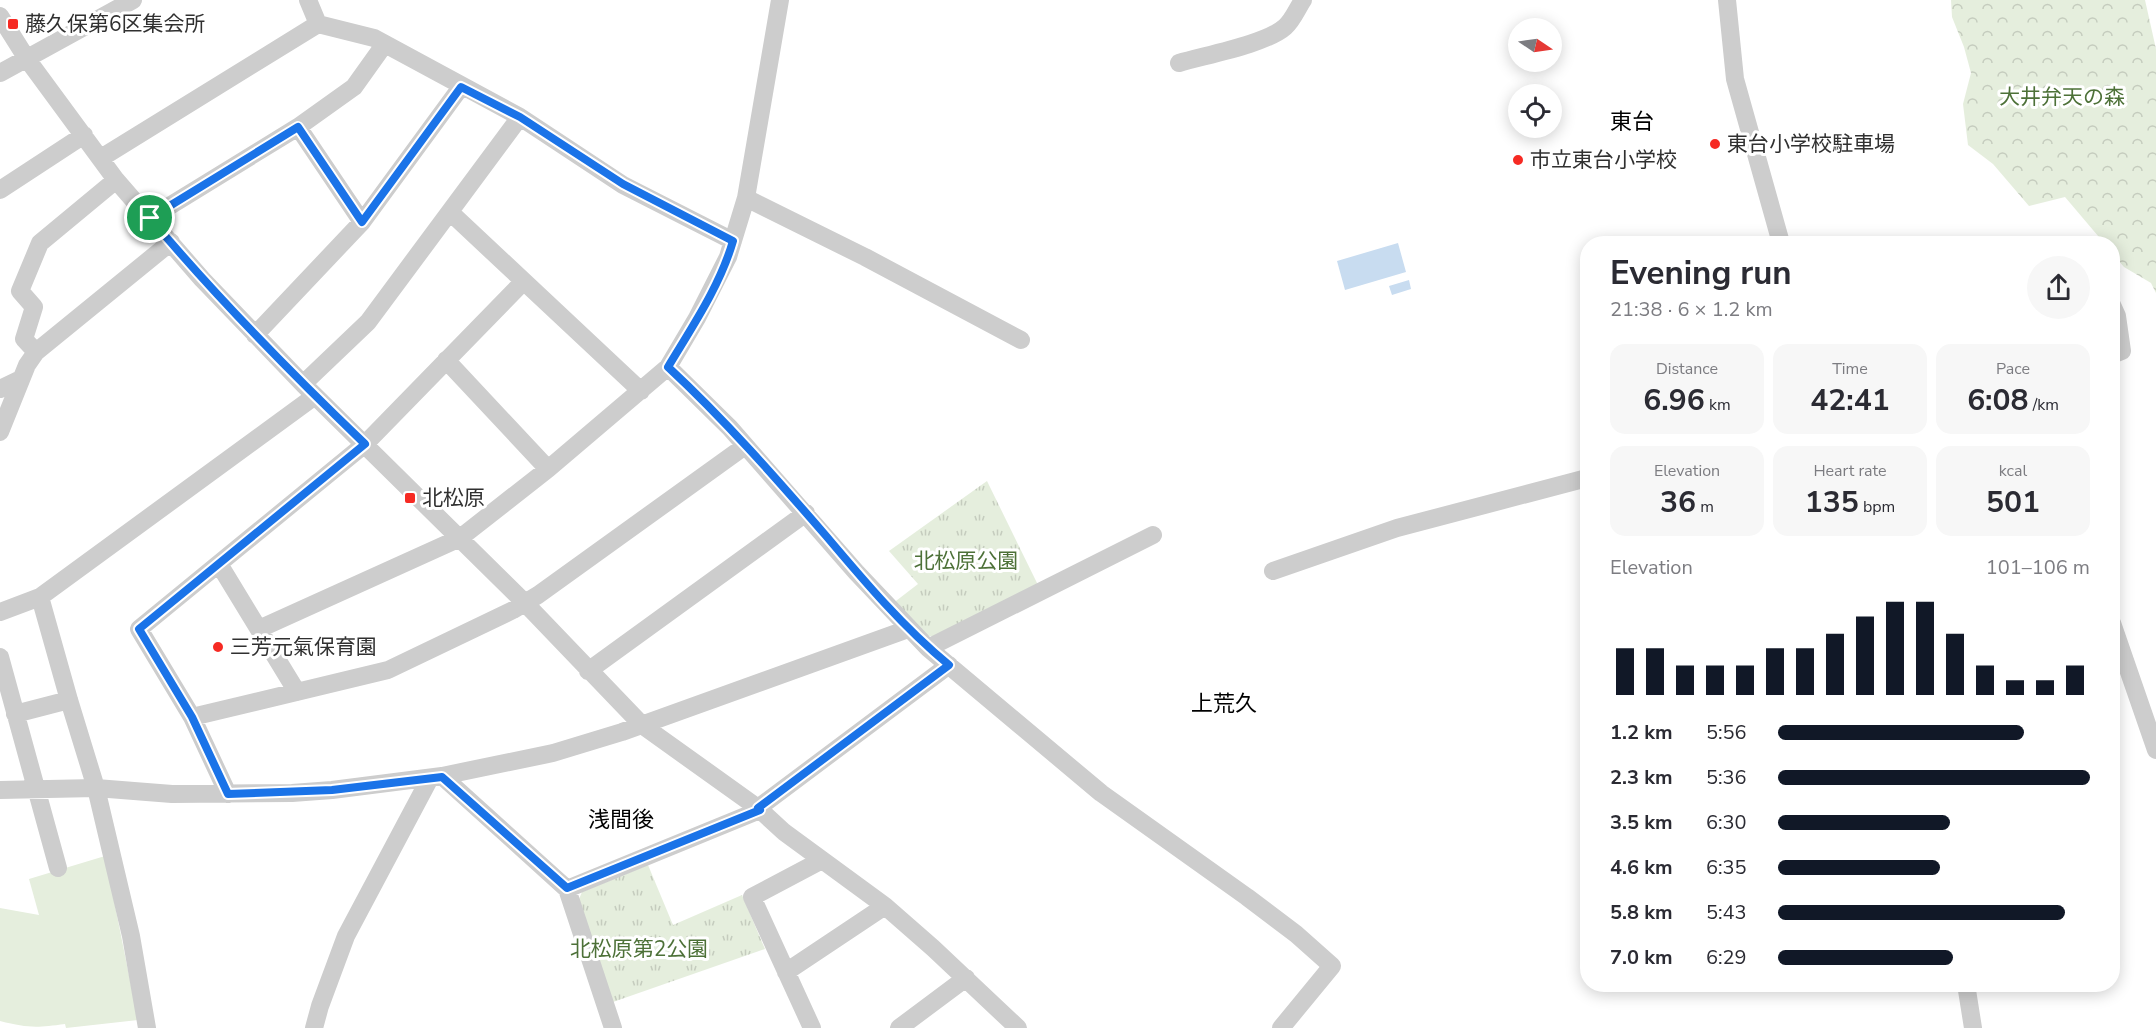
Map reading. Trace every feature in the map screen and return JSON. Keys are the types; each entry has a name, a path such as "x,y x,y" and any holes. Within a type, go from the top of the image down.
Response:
{"street":[{"path":"0,73 134,0"},
{"path":"308,0 318,24"},
{"path":"259,629 460,538 548,469 668,367 702,308 728,257 733,241 746,198 780,0"},
{"path":"1179,63 1277,32 1292,20 1303,0"},
{"path":"1727,0 1735,78 1779,236"},
{"path":"0,16 27,58 116,180 202,279 309,390 525,603 642,725 759,809 784,831 885,906 1018,1028"},
{"path":"101,158 318,24 374,38 520,117 623,184 733,241"},
{"path":"150,218 298,127 354,87 384,45"},
{"path":"255,334 362,222 461,87"},
{"path":"0,612 40,597 309,390 368,322 520,117"},
{"path":"298,127 362,222"},
{"path":"0,190 84,135"},
{"path":"36,352 24,339 34,307 21,291 40,243 116,180"},
{"path":"746,198 865,257 1021,340"},
{"path":"450,212 641,391"},
{"path":"0,432 27,365 36,352 171,243"},
{"path":"228,794 192,717 139,629 365,444 523,282"},
{"path":"2120,337 2122,351 2120,352"},
{"path":"446,360 548,469"},
{"path":"668,367 700,397 806,513 856,572 928,648 1101,793 1247,897 1296,934 1332,966 1281,1028"},
{"path":"0,389 21,379"},
{"path":"192,717 388,670 525,603 745,446"},
{"path":"1274,572 1397,528 1580,480"},
{"path":"588,671 806,513"},
{"path":"928,648 1153,535"},
{"path":"219,564 297,692"},
{"path":"40,597 96,788 131,936 147,1028"},
{"path":"0,790 96,788 172,794 228,794 332,790 436,777 553,753 642,725 908,629"},
{"path":"2120,641 2149,706 2156,750"},
{"path":"0,657 58,868"},
{"path":"567,888 759,809 949,665"},
{"path":"15,714 69,700"},
{"path":"436,777 567,888 613,1028"},
{"path":"314,1028 346,936 436,777"},
{"path":"806,1027 786,972 752,897 822,860"},
{"path":"786,972 885,906"},
{"path":"899,1028 966,978"},
{"path":"1967,992 1973,1028"}],"green space":[{"name":"大井弁天の森","path":"1951,0 2145,0 2156,49 2156,293 2151,283 2120,262 2120,236 2098,236 2065,197 2029,206 1993,164 1968,145 1963,104 1971,73 1952,17"},
{"name":"北松原公園","path":"987,481 1038,585 935,637 924,635 892,604 918,584 889,551"},
{"path":"105,856 138,1020 66,1028 65,1024 32,1027 0,1021 0,908 39,915 29,879"},
{"name":"北松原第2公園","path":"648,865 673,925 742,895 765,949 613,1002 579,899 582,892"}],"water":[{"path":"1398,243 1406,272 1345,290 1337,261"},
{"path":"1409,280 1411,289 1392,295 1389,286"}],"place":[{"name":"藤久保第6区集会所","path":"13,24"},
{"name":"東台小学校駐車場","path":"1715,144"},
{"name":"市立東台小学校","path":"1518,160"},
{"name":"北松原","path":"410,498"},
{"name":"三芳元氣保育園","path":"218,647"}],"district":[{"name":"東台","path":"1632,121"},
{"name":"上荒久","path":"1224,703"},
{"name":"浅間後","path":"621,819"}],"route":[{"path":"461,87 520,117 623,184 733,241 728,257 697,318 668,367 730,428 908,629 949,665 758,808 760,810 567,888 442,777 332,790 228,794 192,717 139,629 365,444 303,384 202,279 150,218 298,127 362,222 461,87"}]}
